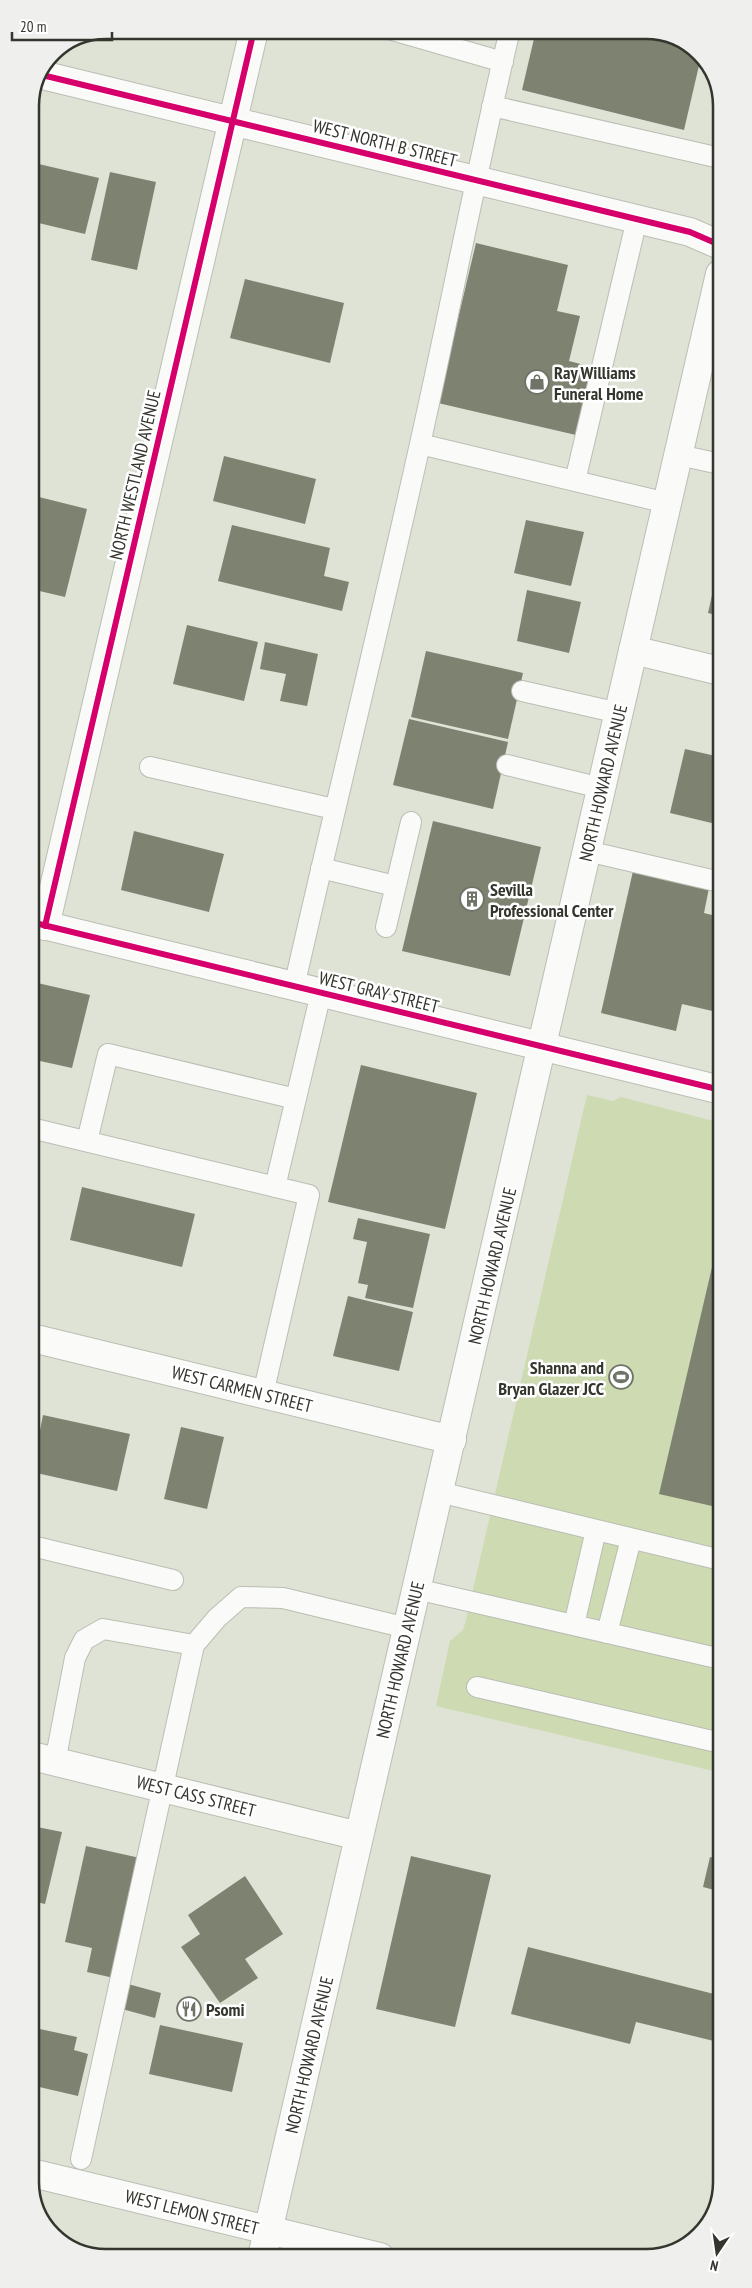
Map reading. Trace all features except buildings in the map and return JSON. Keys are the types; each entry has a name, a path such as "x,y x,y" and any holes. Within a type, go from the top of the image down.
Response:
{"street":[{"name":"NORTH WESTLAND AVENUE","path":"39,920 252,39"},
{"name":"WEST NORTH B STREET","path":"46,76 690,232 713,242"},
{"name":"NORTH HOWARD AVENUE","path":"264,2249 713,305"},
{"path":"633,650 713,669"},
{"name":"WEST GRAY STREET","path":"39,924 713,1088"},
{"name":"WEST CARMEN STREET","path":"39,1340 452,1440"},
{"name":"WEST CASS STREET","path":"44,1759 359,1836"},
{"name":"WEST LEMON STREET","path":"39,2175 346,2249"}],"lane":[{"path":"423,39 503,62"},
{"path":"294,987 420,444 508,39"},
{"path":"492,106 713,156"},
{"path":"575,481 637,219"},
{"path":"420,444 667,503"},
{"path":"679,455 713,462"},
{"path":"522,691 619,713"},
{"path":"507,765 602,788"},
{"path":"150,767 334,809"},
{"path":"386,927 411,822"},
{"path":"587,851 713,880"},
{"path":"321,868 395,886"},
{"path":"275,1187 321,993"},
{"path":"87,1142 108,1054 296,1099"},
{"path":"39,1130 309,1195 263,1394"},
{"path":"439,1492 713,1558"},
{"path":"574,1625 596,1530"},
{"path":"607,1633 631,1539"},
{"path":"39,1548 174,1580"},
{"path":"416,1589 713,1657"},
{"path":"81,2160 161,1788 194,1645 217,1618 241,1597 283,1598 407,1628"},
{"path":"44,1759 75,1658 84,1640 102,1629 194,1645"},
{"path":"477,1687 713,1741"}],"green space":[{"name":"Shanna and Bryan Glazer JCC","path":"587,1095 613,1101 621,1097 713,1121 713,1771 436,1706 450,1641 463,1630"}],"cycle path":[{"path":"45,926 252,39"},
{"path":"46,76 690,232 713,242"},
{"path":"39,924 713,1088"}],"place":[{"name":"Ray Williams Funeral Home","path":"537,382"},
{"name":"Sevilla Professional Center","path":"472,899"},
{"name":"Shanna and Bryan Glazer JCC","path":"621,1377"},
{"name":"Psomi","path":"189,2009"}]}
